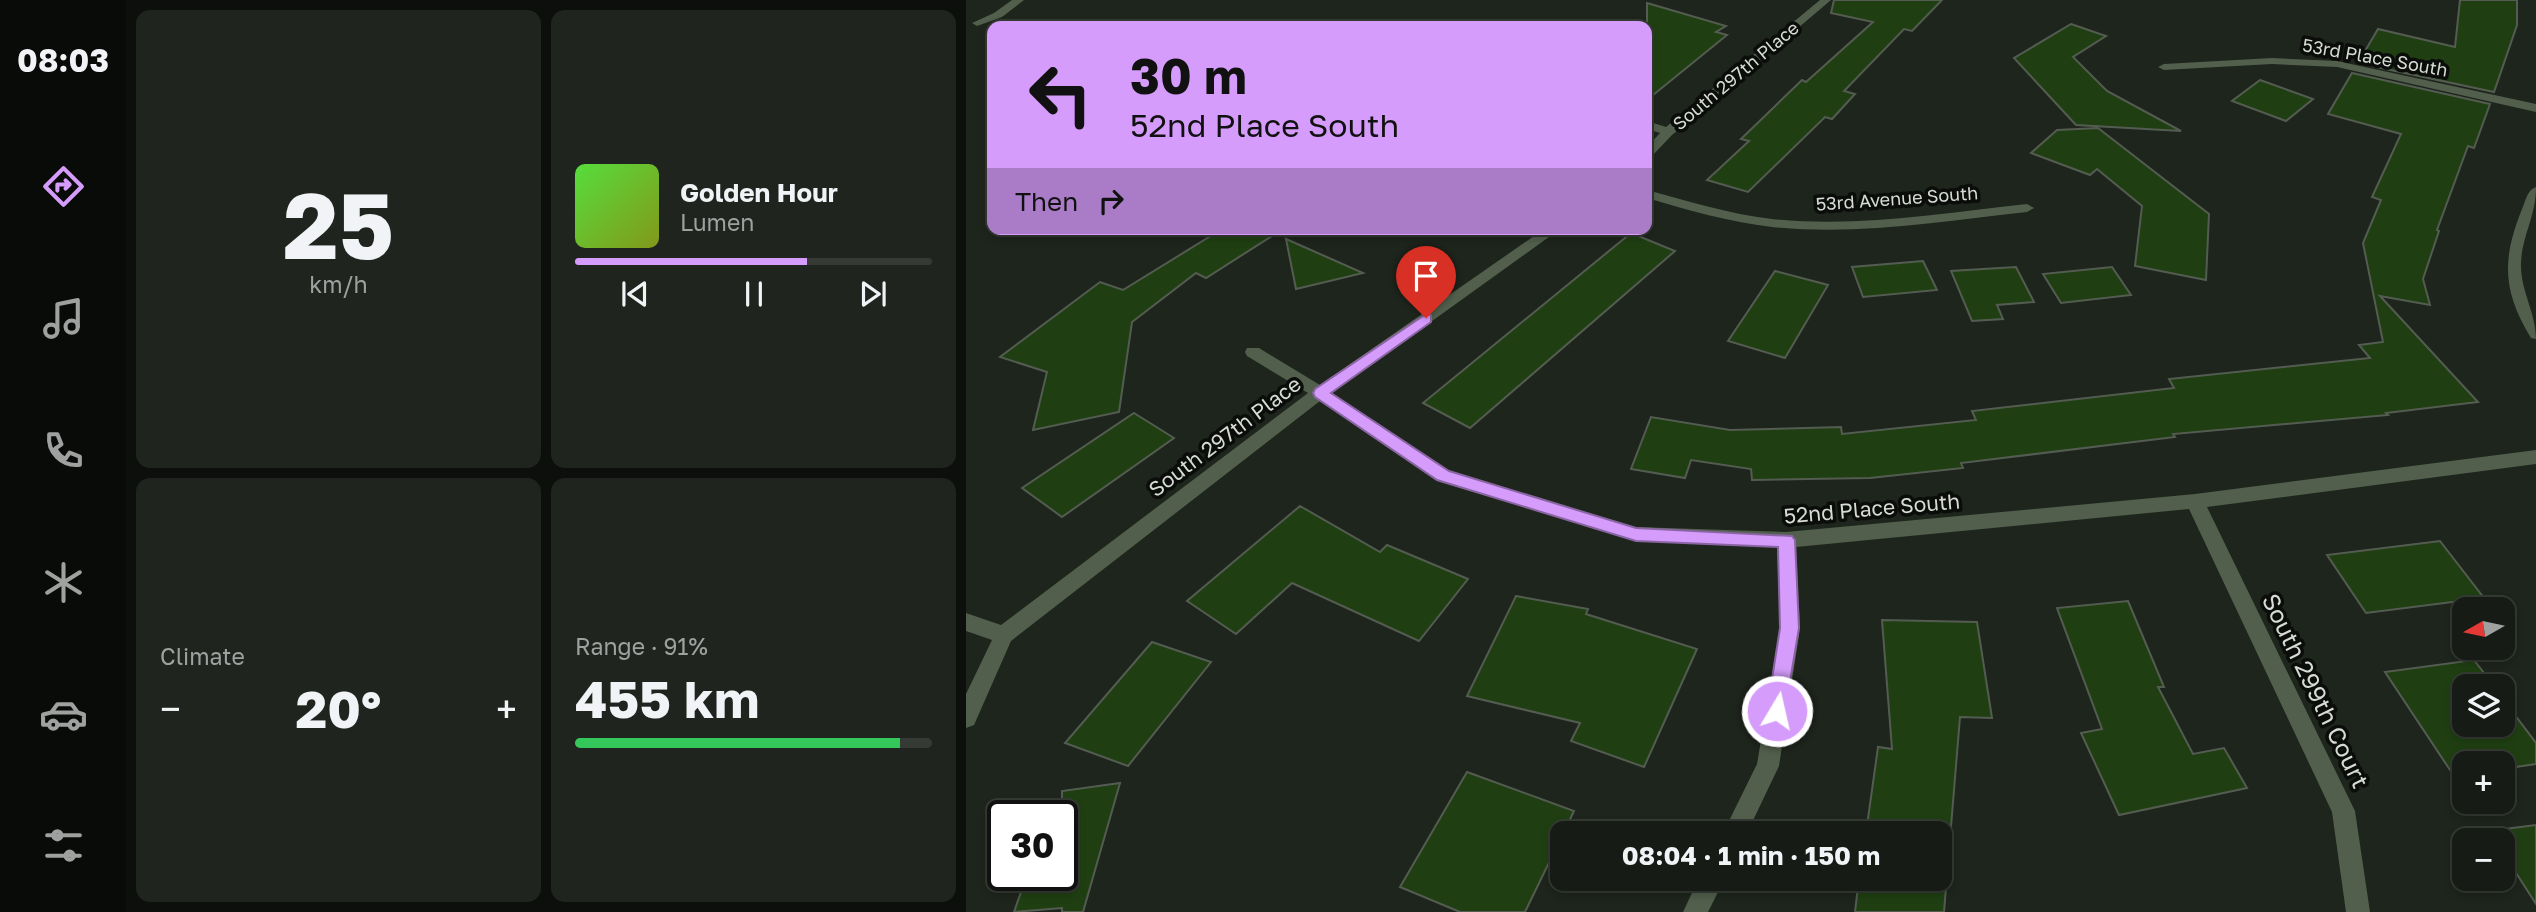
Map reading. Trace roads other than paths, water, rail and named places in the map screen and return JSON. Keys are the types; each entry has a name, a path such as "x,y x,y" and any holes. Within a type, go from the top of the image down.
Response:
{"street":[{"path":"977,23 998,15 1019,0"},
{"name":"South 297th Place","path":"1652,149 1820,1"},
{"name":"53rd Place South","path":"2164,67 2305,60 2337,64 2536,108"},
{"path":"1652,127 1668,132"},
{"path":"2536,191 2514,246 2512,269 2517,293 2536,334"},
{"name":"53rd Avenue South","path":"1652,195 1718,214 1771,223 1840,226 2027,208"},
{"name":"South 297th Place","path":"966,718 1004,635 1320,393 1544,235"},
{"name":"52nd Place South","path":"1254,352 1443,476 1636,534 1786,540 2195,501 2536,457"},
{"name":"South 299th Court","path":"2195,501 2343,811 2358,912"},
{"path":"1741,821 1768,766 1790,628 1786,540"},
{"path":"966,622 1004,635"},
{"path":"1695,912 1706,891"}]}
